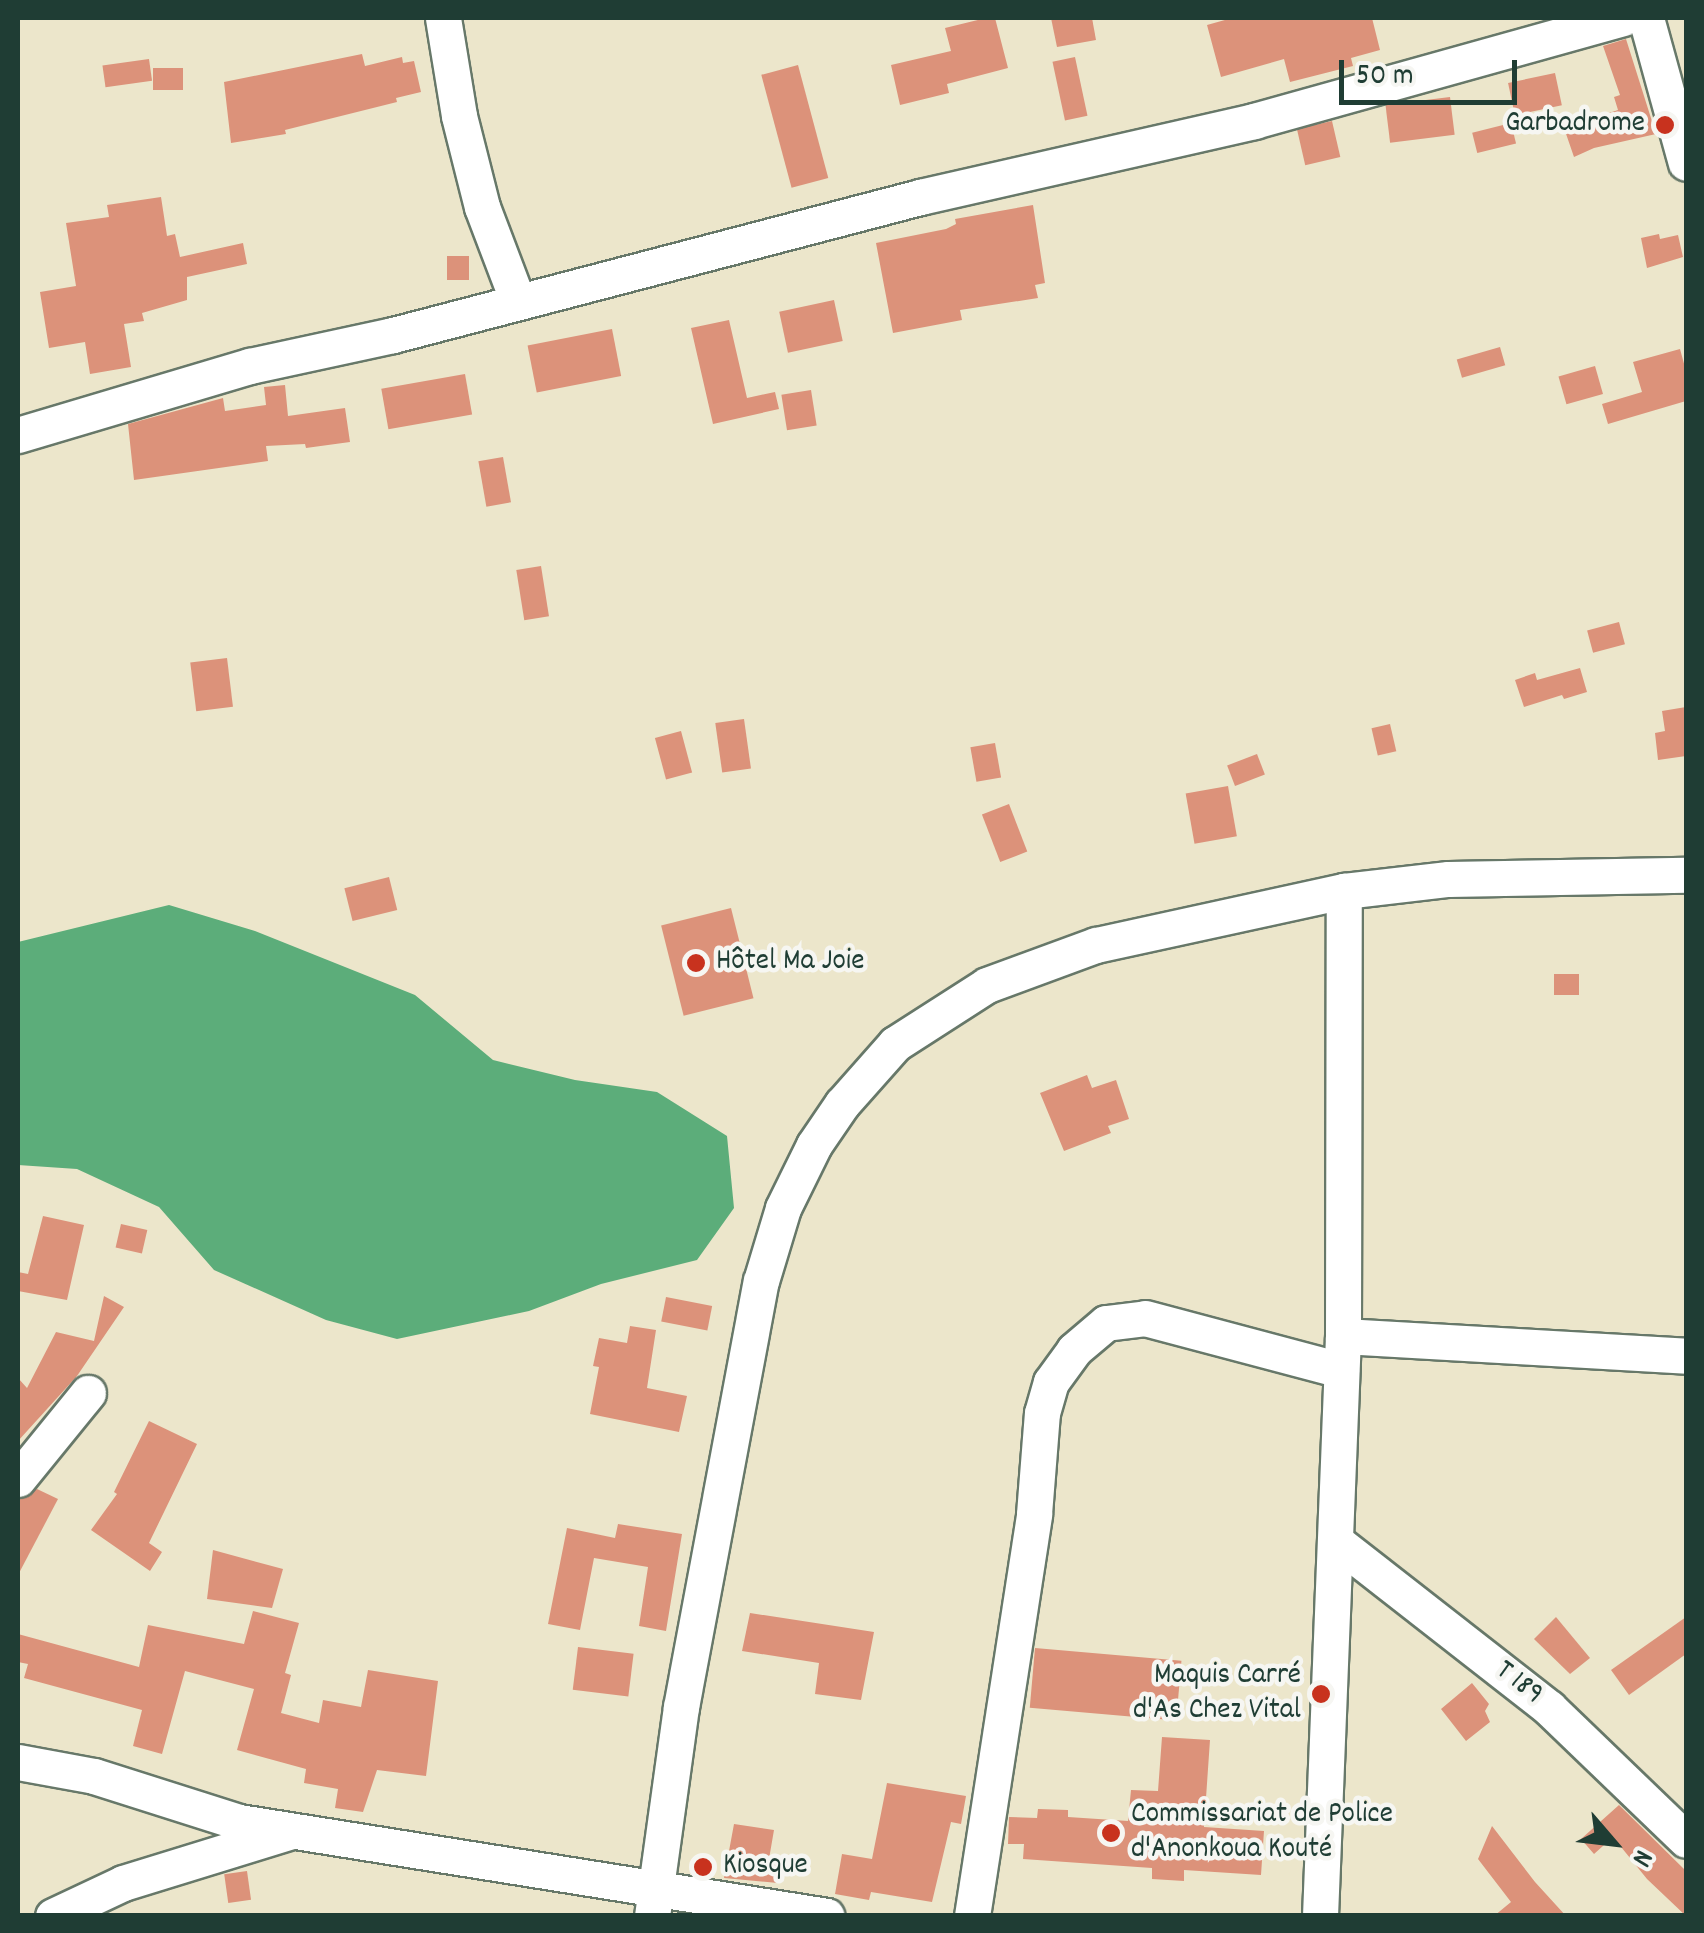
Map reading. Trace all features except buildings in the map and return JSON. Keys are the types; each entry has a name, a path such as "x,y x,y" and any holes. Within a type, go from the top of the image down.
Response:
{"street":[{"path":"443,18 459,116 482,208 517,299"},
{"path":"18,436 250,366 392,335 517,299 920,197 1254,121 1623,18"},
{"path":"1646,18 1684,142"},
{"path":"654,1902 682,1708 760,1281 783,1208 814,1146 842,1104 895,1044 987,985 1096,945 1344,892 1448,879 1686,874"},
{"path":"1320,1916 1338,1543 1344,892"},
{"path":"972,1916 1034,1514 1042,1413 1051,1382 1074,1350 1106,1323 1145,1318 1342,1354 1683,1360"},
{"path":"18,1479 88,1393"},
{"name":"T 189","path":"1338,1543 1550,1708 1686,1840"},
{"path":"18,1762 94,1776 239,1822 654,1902 828,1916"},
{"path":"53,1916 122,1883 259,1844 294,1830"}],"green space":[{"path":"169,905 255,931 415,995 493,1060 575,1080 657,1092 727,1136 734,1208 697,1260 601,1284 529,1311 397,1339 326,1320 214,1270 159,1207 77,1169 18,1165 18,942"}],"place":[{"name":"Garbadrome","path":"1665,125"},
{"name":"Hôtel Ma Joie","path":"696,963"},
{"name":"Maquis Carré d'As Chez Vital","path":"1321,1694"},
{"name":"Commissariat de Police d'Anonkoua Kouté","path":"1111,1833"},
{"name":"Kiosque","path":"703,1867"}]}
